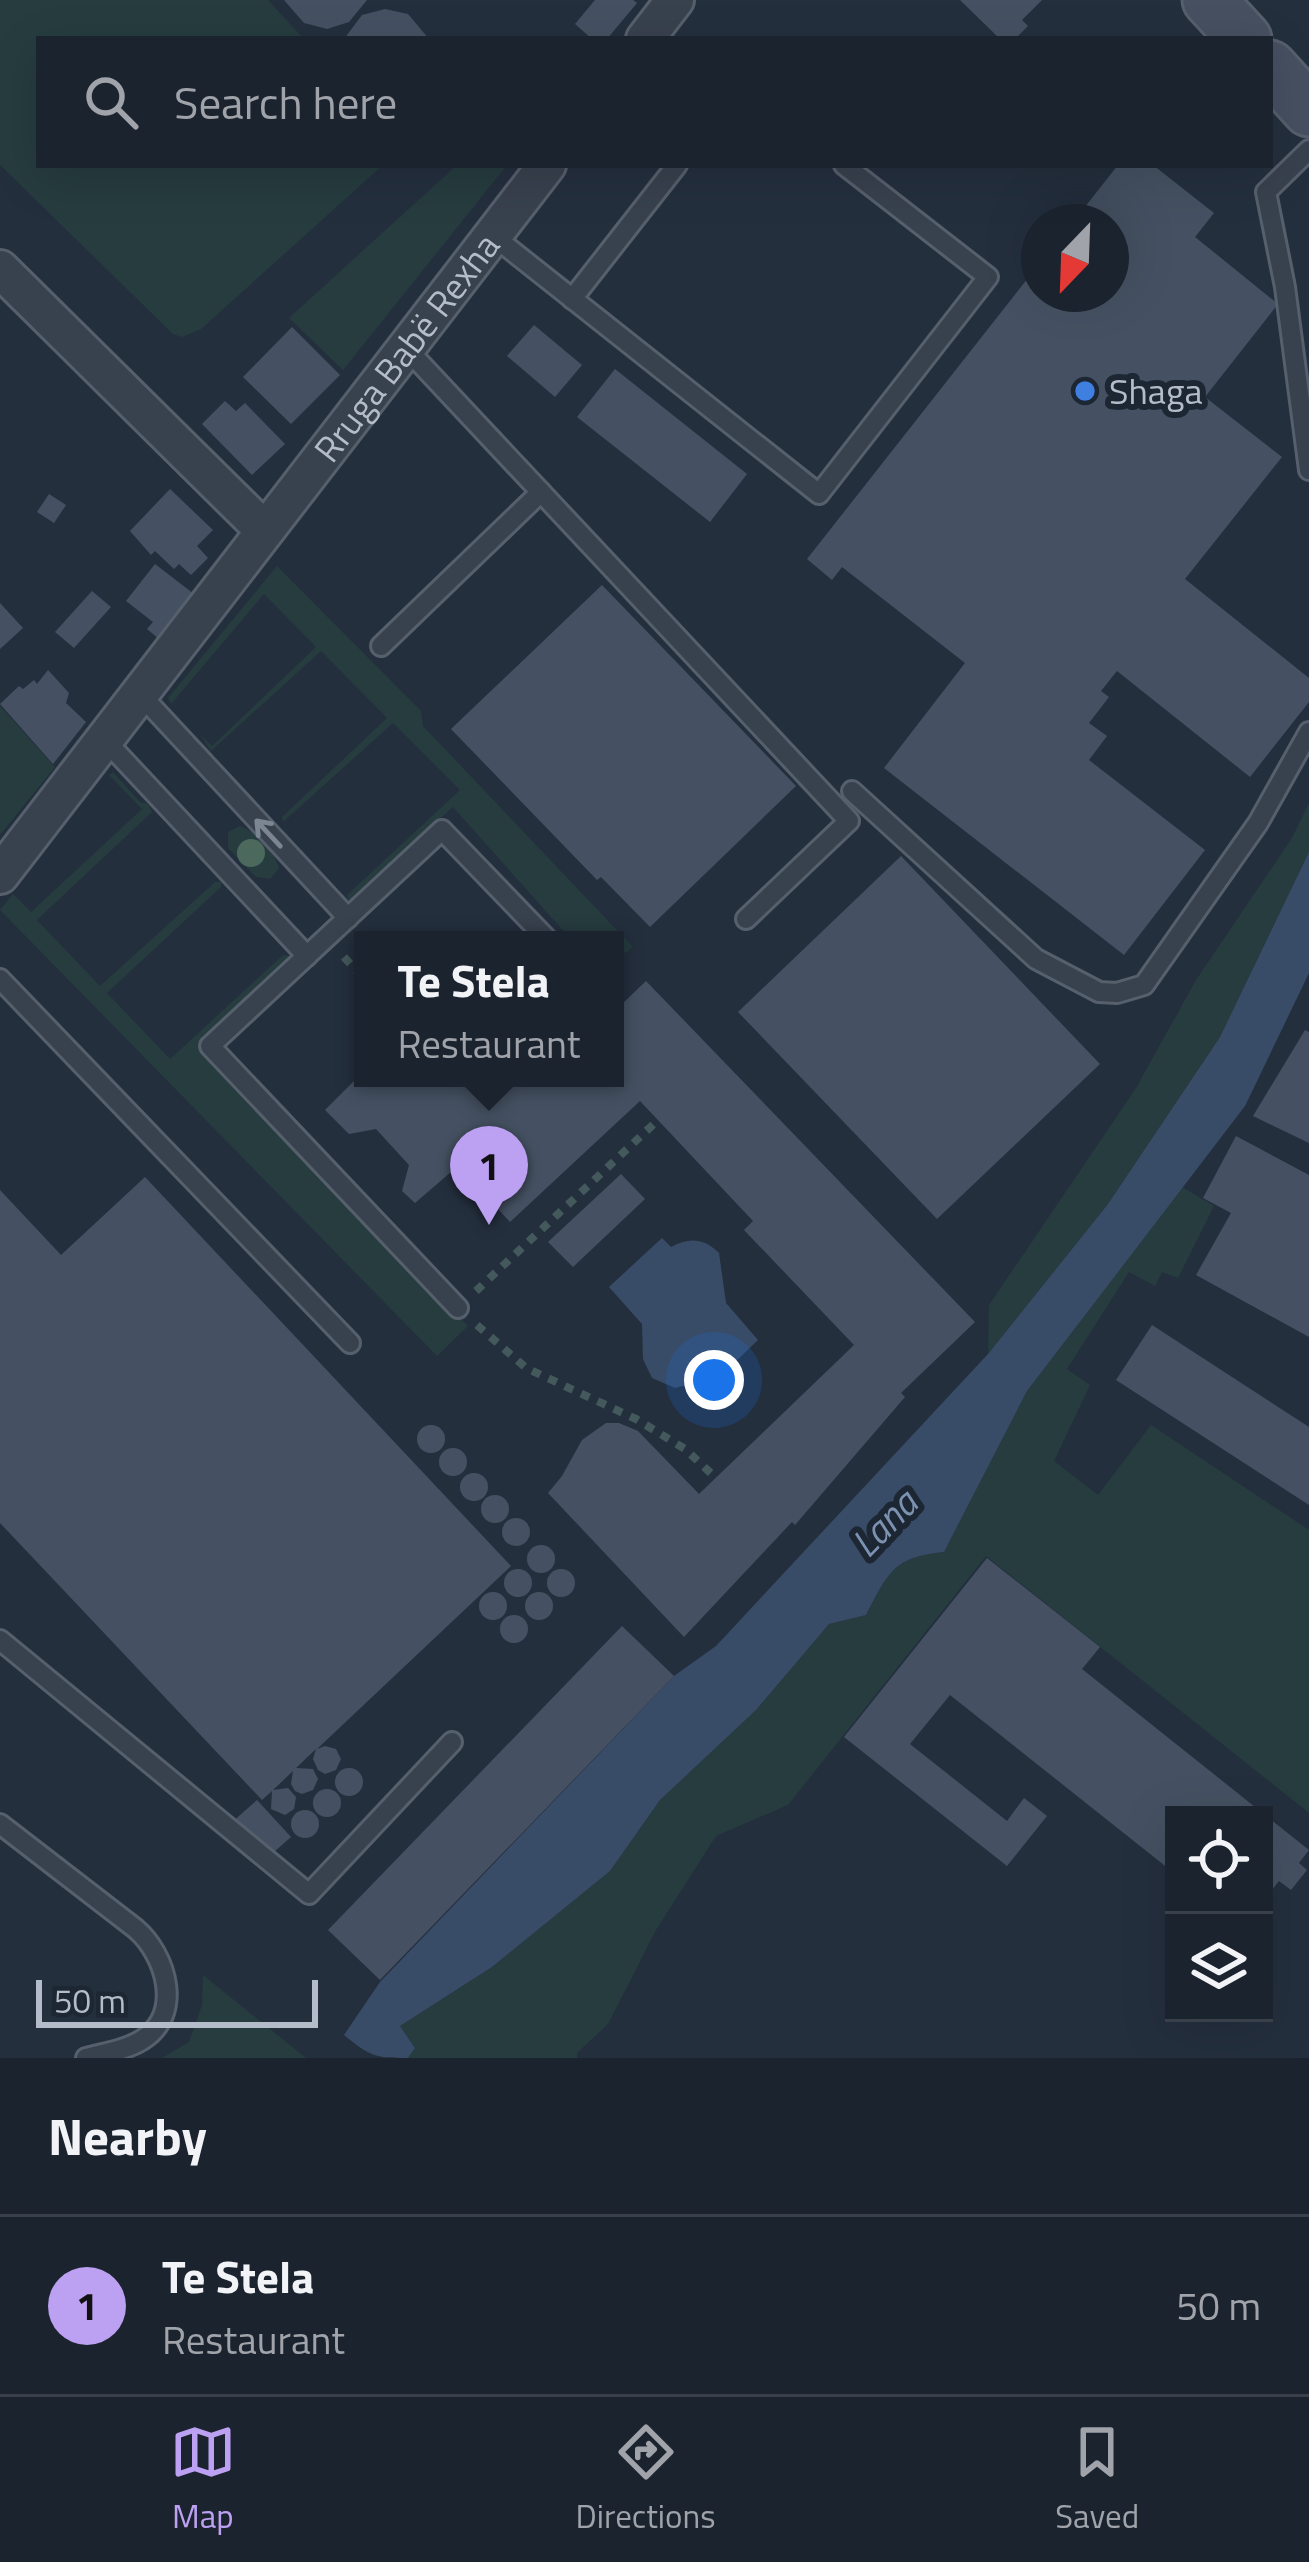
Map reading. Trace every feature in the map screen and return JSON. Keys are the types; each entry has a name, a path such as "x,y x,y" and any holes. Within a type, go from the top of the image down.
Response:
{"main road":[{"path":"1209,0 1242,36"},
{"path":"1273,70 1309,110"}],"street":[{"path":"647,36 675,0"},
{"name":"Rruga Babë Rexha","path":"0,875 545,168"},
{"path":"0,268 263,529"}],"lane":[{"path":"1309,150 1267,192 1286,286 1309,470"},
{"path":"572,298 675,168"},
{"path":"492,235 819,494 988,277 848,168"},
{"path":"405,347 849,821 746,919"},
{"path":"381,646 541,492"},
{"path":"139,693 348,918"},
{"path":"852,791 1036,958 1080,985 1117,993 1144,985 1258,823 1309,732"},
{"path":"104,739 308,956"},
{"path":"458,1308 210,1046 442,830 539,931"},
{"path":"0,979 350,1343"},
{"path":"0,1640 309,1894 452,1742"},
{"path":"0,1824 136,1929 161,1961 167,1990 156,2026 139,2042 86,2058"}],"path":[{"path":"658,1120 458,1308 526,1368 636,1419 685,1449 716,1478"}],"green space":[{"path":"0,0 268,0 301,36 36,36 36,168 380,168 201,329 182,337 173,334 0,165"},
{"path":"454,168 505,168 343,370 289,318"},
{"path":"277,566 421,711 423,726 618,931 564,931 453,807 348,899 460,790 393,723 283,822 282,817 387,718 321,651 211,751 199,733 212,746 316,647 264,594 171,704 168,698"},
{"path":"0,706 55,767 0,835"},
{"path":"113,772 152,812 37,920 100,986 215,882 221,882 107,993 170,1059 283,955 289,956 290,961 200,1048 468,1326 437,1356 0,910 13,894 31,912 142,809 109,775"},
{"path":"1309,803 1309,852 1220,1037 1108,1204 988,1354 989,1305 1136,1088 1196,980 1292,838"},
{"path":"240,826 273,856 279,868 270,879 256,877 228,848 228,832"},
{"path":"1182,1187 1214,1206 1178,1278 1162,1272 1155,1286 1129,1272 1067,1369 1090,1385 1054,1461 1098,1495 1151,1425 1309,1530 1309,1813 986,1556 788,1805 716,1836 656,1930 608,2024 577,2058 408,2058 415,2048 400,2026 492,1967 610,1871 660,1800 756,1710 829,1624 866,1615 887,1577 903,1563 944,1552 1027,1391"},
{"path":"203,1975 306,2058 162,2058 189,2042 202,2005"}],"water":[{"name":"Lana","path":"1309,852 1309,973 1245,1106 1027,1391 944,1552 903,1563 887,1577 866,1615 829,1624 756,1710 660,1800 610,1871 492,1967 400,2026 415,2048 408,2058 373,2054 344,2035 380,1982 674,1676 716,1646 988,1354 1108,1204 1220,1037"},
{"path":"662,1238 671,1247 702,1242 719,1253 726,1303 758,1340 706,1390 698,1382 675,1388 652,1378 643,1359 642,1324 609,1287"}],"building":[{"path":"284,0 367,0 349,22 327,29 304,23"},
{"path":"595,0 637,3 610,36 589,36 575,24"},
{"path":"960,0 1042,0 1022,20 1028,26 1018,36 997,36"},
{"path":"385,9 408,14 426,36 346,36 362,15"},
{"path":"1116,168 1157,168 1214,213 1195,237 1278,304 1205,397 1282,457 1185,579 1309,678 1309,702 1250,777 1117,671 1101,691 1109,697 1089,723 1107,736 1089,760 1205,850 1124,955 884,768 965,663 842,567 832,580 807,559 1021,287 1021,312 1129,312 1129,204 1087,204"},
{"path":"534,325 582,365 555,397 507,356"},
{"path":"292,327 340,375 291,424 243,377"},
{"path":"615,369 747,474 710,522 577,417"},
{"path":"225,401 236,411 245,403 285,444 252,475 202,424"},
{"path":"170,489 213,530 197,546 208,558 191,575 179,564 174,569 155,551 151,555 130,531"},
{"path":"49,494 66,505 54,523 37,512"},
{"path":"155,564 194,594 159,639 147,629 153,622 126,601"},
{"path":"602,585 796,786 650,927 601,877 597,880 451,729"},
{"path":"92,591 111,607 74,648 55,632"},
{"path":"0,603 23,628 0,649"},
{"path":"48,670 69,693 66,703 86,722 53,764 0,704 19,686 23,689 34,680 37,684"},
{"path":"901,856 1100,1064 937,1219 738,1012"},
{"path":"646,981 975,1322 901,1393 905,1397 795,1525 792,1522 684,1637 548,1493 582,1440 606,1423 619,1423 638,1431 699,1494 854,1345 744,1230 753,1221 640,1101 510,1222 458,1166 415,1203 402,1191 409,1165 376,1129 349,1134 325,1110 354,1081 354,1087 624,1087 624,1002"},
{"path":"1305,1030 1309,1032 1309,1143 1253,1116"},
{"path":"1236,1136 1309,1175 1309,1337 1196,1275 1231,1213 1203,1198"},
{"path":"621,1174 645,1199 573,1267 548,1242"},
{"path":"145,1177 511,1566 317,1749 336,1749 341,1759 336,1770 325,1774 318,1770 313,1759 316,1749 296,1768 313,1769 318,1779 313,1790 295,1791 293,1771 273,1790 288,1788 296,1797 294,1809 285,1815 271,1809 272,1791 262,1800 0,1523 0,1190 61,1255"},
{"path":"1152,1325 1309,1427 1309,1505 1116,1380"},
{"path":"431,1425 441,1429 445,1439 441,1449 431,1453 421,1449 417,1439 421,1429"},
{"path":"453,1448 463,1452 467,1462 463,1472 453,1476 443,1472 439,1462 443,1452"},
{"path":"474,1473 484,1477 488,1487 484,1497 474,1501 464,1497 460,1487 464,1477"},
{"path":"495,1495 505,1499 509,1509 505,1519 495,1523 485,1519 481,1509 485,1499"},
{"path":"516,1518 526,1522 530,1532 526,1542 516,1546 506,1542 502,1532 506,1522"},
{"path":"541,1545 551,1549 555,1559 551,1569 541,1573 531,1569 527,1559 531,1549"},
{"path":"987,1558 1100,1647 1082,1669 1254,1806 1165,1806 1165,1866 950,1695 910,1744 1007,1821 1024,1798 1047,1816 1007,1866 844,1737"},
{"path":"518,1569 528,1573 532,1583 528,1593 518,1597 508,1593 504,1583 508,1573"},
{"path":"561,1569 571,1573 575,1583 571,1593 561,1597 551,1593 547,1583 551,1573"},
{"path":"493,1592 503,1596 507,1606 503,1616 493,1620 483,1616 479,1606 483,1596"},
{"path":"539,1592 549,1596 553,1606 549,1616 539,1620 529,1616 525,1606 529,1596"},
{"path":"514,1615 524,1619 528,1629 524,1639 514,1643 504,1639 500,1629 504,1619"},
{"path":"622,1626 674,1676 380,1980 328,1930"},
{"path":"349,1768 359,1772 363,1782 359,1792 349,1796 339,1792 335,1782 339,1772"},
{"path":"327,1789 337,1793 341,1803 337,1813 327,1817 317,1813 313,1803 317,1793"},
{"path":"257,1800 291,1837 274,1852 244,1837 231,1823"},
{"path":"305,1810 315,1814 319,1824 315,1834 305,1838 295,1834 291,1824 295,1814"},
{"path":"1273,1821 1309,1850 1299,1863 1307,1870 1291,1890 1279,1881 1273,1889"}],"place":[{"name":"Shaga","path":"1085,391"},
{"name":"Te Stela","path":"489,1225"}]}
